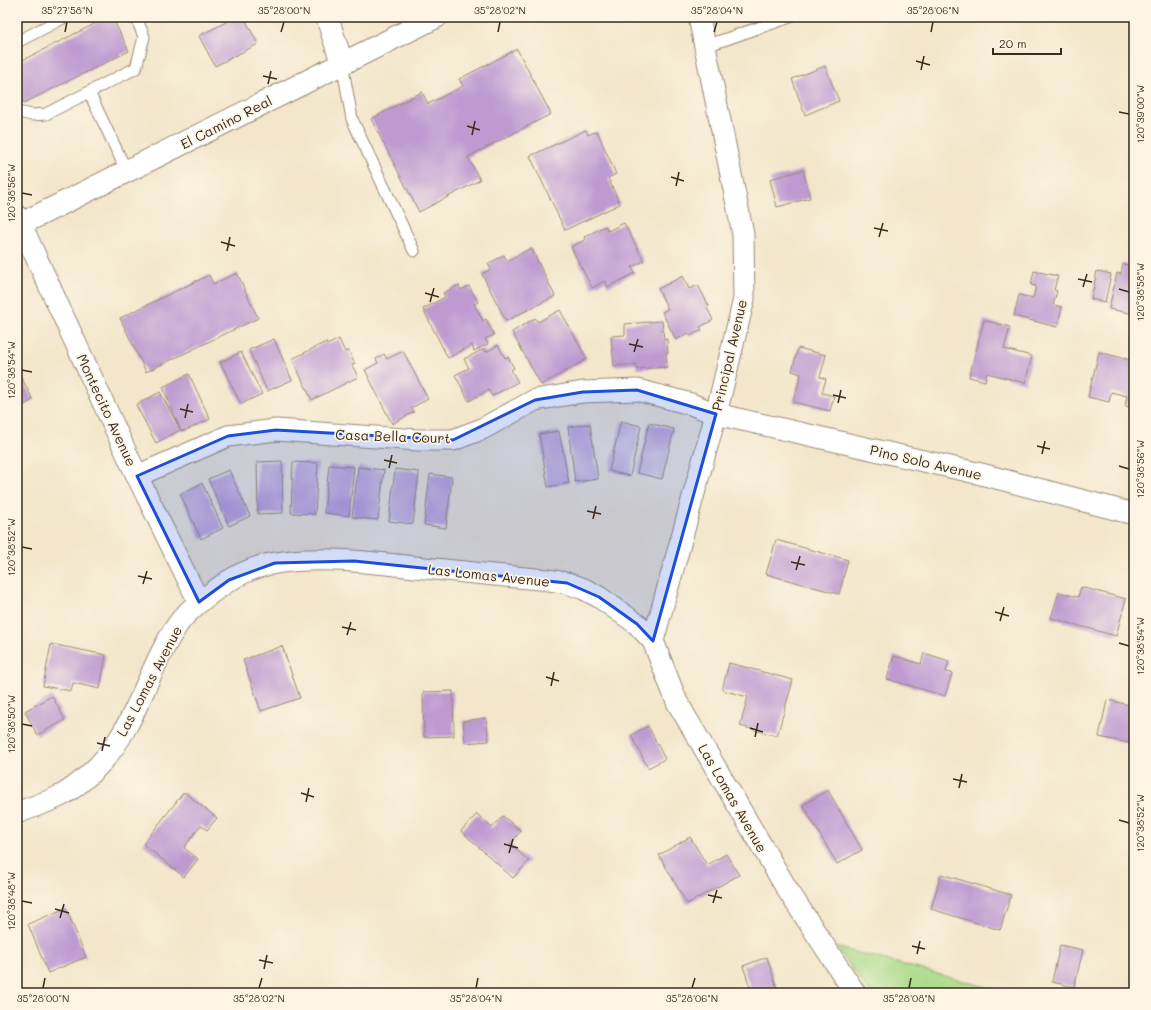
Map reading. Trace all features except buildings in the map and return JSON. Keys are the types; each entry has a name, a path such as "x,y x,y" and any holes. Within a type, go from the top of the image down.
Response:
{"main road":[{"path":"327,17 342,63"},
{"name":"El Camino Real","path":"18,222 127,172 436,17"}],"street":[{"name":"Principal Avenue","path":"653,641 716,414 744,299 743,234 699,17"},
{"name":"Montecito Avenue","path":"18,222 137,476 199,602"},
{"name":"Casa Bella Court","path":"137,476 228,436 276,430 418,440 453,440 482,429 535,400 583,392 637,390 691,404 716,414"},
{"name":"Pino Solo Avenue","path":"716,414 981,474 1134,514"},
{"name":"Las Lomas Avenue","path":"17,813 60,796 80,782 98,766 114,747 127,726 160,655 179,623 199,602 229,580 250,570 275,563 298,560 354,561 567,583 584,589 599,597 637,624 653,641 677,702 787,889 855,993"}],"lane":[{"path":"17,42 65,17"},
{"path":"17,112 32,115 46,114 136,68 144,37 136,17"},
{"path":"706,46 790,17"},
{"path":"342,63 352,119 414,251"},
{"path":"89,92 127,172"}],"highlighted area":[{"path":"637,390 716,414 653,641 637,624 599,597 567,583 354,561 275,563 229,580 199,602 137,476 228,436 276,430 453,440 535,400 583,392"}],"green space":[{"path":"836,947 1009,993 870,993"}]}
